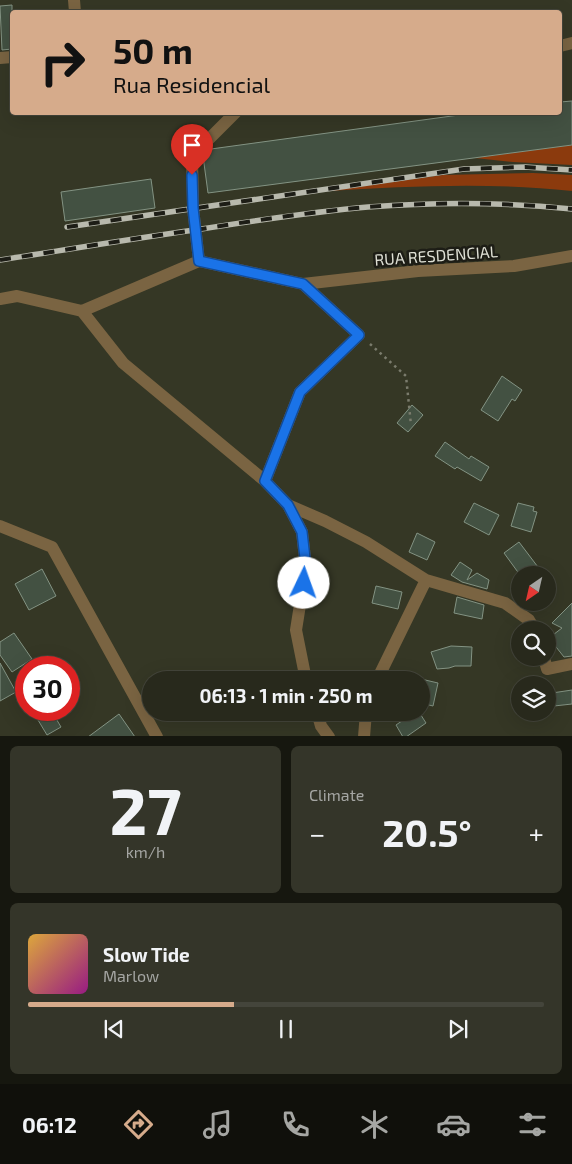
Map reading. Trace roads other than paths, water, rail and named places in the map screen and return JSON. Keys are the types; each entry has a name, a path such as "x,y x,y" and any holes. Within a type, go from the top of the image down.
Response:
{"street":[{"path":"199,261 193,208 192,156 233,115"},
{"name":"RUA RESDENCIAL","path":"303,284 418,270 514,266 572,256"},
{"path":"0,299 17,296 82,311 199,261 303,284 359,335 300,392 265,481"},
{"path":"82,311 123,363 265,481 288,505 302,532 306,567 296,630 304,671"},
{"path":"288,505 366,542 426,580 504,603 530,621"},
{"path":"0,526 52,547 157,736"},
{"path":"381,671 426,580"},
{"path":"546,666 547,669 572,664"},
{"path":"320,721 329,736"},
{"path":"364,736 365,721"}],"railway":[{"path":"67,227 464,169 525,167 572,170"},
{"path":"0,260 259,220 368,207 470,203 572,209"}]}
